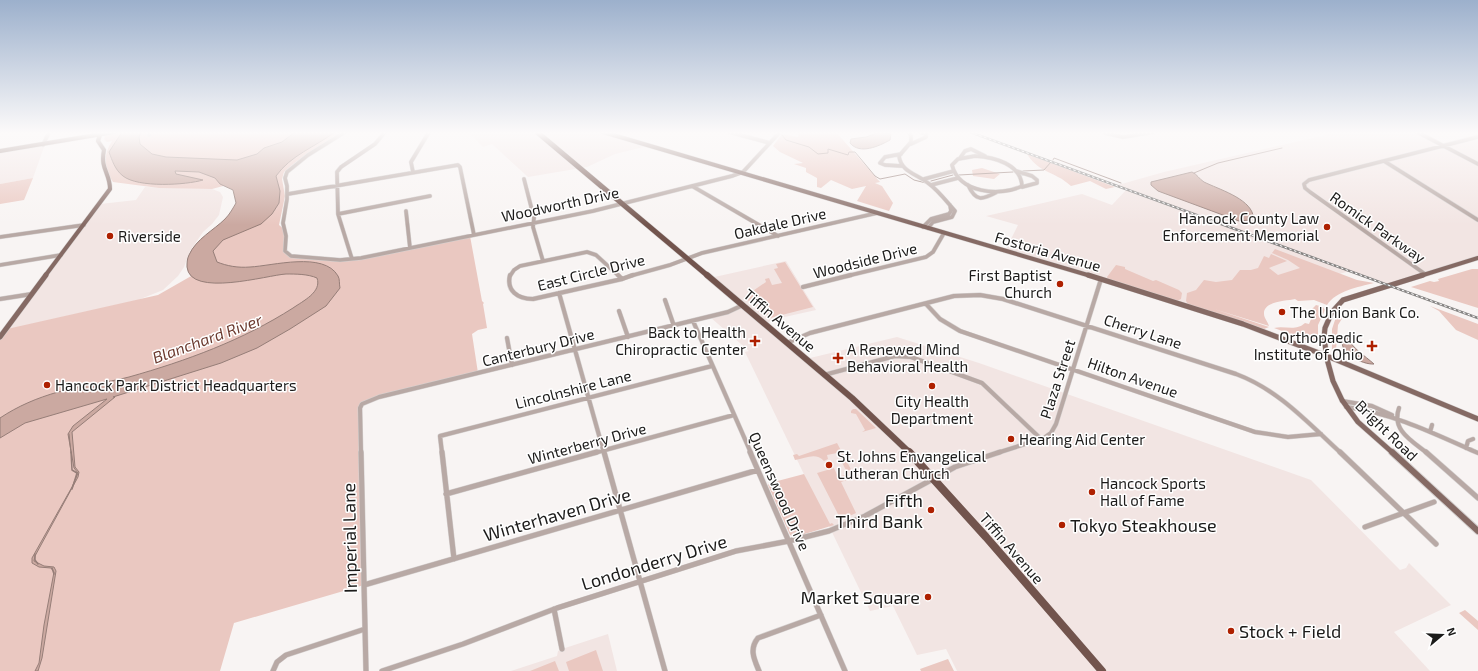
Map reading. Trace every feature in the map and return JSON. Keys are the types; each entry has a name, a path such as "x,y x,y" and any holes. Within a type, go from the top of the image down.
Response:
{"highway":[{"name":"Tiffin Avenue","path":"574,163 743,305 886,428 986,537 1102,671"}],"main road":[{"path":"0,337 107,195 110,187 103,169 103,163"},
{"name":"Fostoria Avenue","path":"713,163 1101,279 1248,325 1478,419"},
{"name":"Bright Road","path":"1478,258 1352,296 1339,303 1328,318 1324,339 1333,380 1346,407 1367,430 1478,531"}],"street":[{"path":"297,163 290,169 285,178 288,194 452,165 460,165 474,235"},
{"path":"347,163 340,168 337,174 338,214 352,259"},
{"path":"412,163 413,172"},
{"path":"743,172 751,163"},
{"path":"881,163 902,166 924,179 955,209 954,216 949,219 933,222 926,227"},
{"path":"952,163 951,167 958,178 968,185 982,190 997,192 1036,184 1037,180 1032,176 1016,171"},
{"path":"1006,163 1016,171 1023,183 1021,187"},
{"name":"Romick Parkway","path":"1375,163 1309,180 1305,182 1304,186 1310,192 1425,274"},
{"path":"1388,163 1478,220"},
{"name":"Woodworth Drive","path":"288,194 282,223 286,236 286,252 293,256 352,259 622,204 743,172"},
{"path":"924,179 954,172"},
{"path":"931,185 958,178"},
{"path":"524,179 534,218 533,227 543,261 581,253 592,253 598,256 622,279"},
{"path":"968,185 972,194 980,198 987,197 997,192"},
{"path":"692,186 778,236"},
{"path":"338,214 430,196"},
{"path":"406,211 410,248"},
{"name":"Oakdale Drive","path":"688,259 702,253 878,213"},
{"path":"0,237 84,225"},
{"name":"Woodside Drive","path":"803,287 926,257 933,252 944,233"},
{"path":"0,265 61,255"},
{"name":"East Circle Drive","path":"543,261 515,269 511,274 509,282 513,294 522,300 530,300 622,279 688,259"},
{"name":"Plaza Street","path":"933,479 964,464 1041,439 1051,433 1056,424 1101,279"},
{"path":"0,299 32,294"},
{"path":"559,294 665,671"},
{"name":"Cherry Lane","path":"787,343 810,333 958,296 986,296 1003,299 1250,379 1270,390 1282,398 1321,434 1436,544"},
{"path":"665,300 674,326"},
{"name":"Hilton Avenue","path":"926,304 936,316 954,328 1263,434 1292,438 1321,434"},
{"name":"Canterbury Drive","path":"362,404 380,397 728,312 743,305"},
{"path":"619,311 628,337"},
{"name":"Queenswood Drive","path":"693,321 845,671"},
{"path":"507,338 512,365"},
{"path":"824,375 892,356 911,356 982,383 1041,439"},
{"name":"Lincolnshire Lane","path":"446,494 440,436 712,366"},
{"path":"1342,400 1372,406 1478,453"},
{"name":"Imperial Lane","path":"362,404 360,411 366,671"},
{"path":"1346,407 1370,410 1397,418"},
{"path":"1399,408 1397,413 1398,427 1405,435 1478,498"},
{"name":"Winterberry Drive","path":"446,494 734,415"},
{"path":"1430,432 1432,425"},
{"path":"1466,448 1468,441 1473,439"},
{"name":"Winterhaven Drive","path":"364,585 758,470"},
{"name":"Londonderry Drive","path":"382,671 463,644 554,609 640,581 736,551 822,533 850,523 933,479"},
{"path":"446,494 454,559"},
{"path":"1365,527 1434,502"},
{"path":"554,609 562,649"},
{"path":"758,671 752,649 754,641 769,633 821,615"},
{"path":"273,671 277,662 286,655 365,629"}],"shaded area":[{"path":"0,163 38,163 33,178 0,184"},
{"path":"105,163 294,163 284,172 282,179 285,196 279,225 285,230 285,249 291,256 346,260 470,236 482,301 484,303 487,328 478,330 472,334 478,373 379,397 362,404 364,585 234,623 220,671 0,671 0,340 7,329 158,295 193,275 211,243 272,214 279,203 249,179 212,189 159,188 113,182 107,172"},
{"path":"113,163 288,163 276,176 280,191 279,203 272,214 261,224 223,240 213,251 217,262 237,267 297,262 321,264 331,268 338,276 340,288 326,306 257,348 221,363 113,397 115,397 72,432 75,467 79,472 78,477 35,556 34,561 44,566 54,567 56,571 42,658 38,671 35,671 39,663 44,625 54,572 51,568 39,567 32,563 32,558 72,487 78,473 74,468 68,434 73,426 107,399 25,423 0,438 0,418 21,406 50,394 129,377 193,357 234,340 274,319 311,296 317,288 318,283 317,278 298,274 286,274 215,283 201,281 191,276 187,267 189,255 196,244 221,223 230,213 236,203 233,190 220,184 215,178 199,172 175,171 176,174 203,180 195,182 150,184 139,182 130,180 123,176"},
{"path":"513,163 595,163 587,167 528,177"},
{"path":"864,163 880,182 875,183 882,186 893,203 889,211 857,201 866,186 852,189 831,180 821,188 817,187 817,178 806,172 806,168 794,164"},
{"path":"1035,163 1052,163 1115,187 1106,189 1090,181 1071,186 1062,179"},
{"path":"1202,163 1478,163 1478,258 1388,285 1350,271 1215,308 1216,315 1005,251 1018,225 986,216 1082,194 1112,205 1127,189 1118,185"},
{"path":"982,168 1000,174 994,179 973,176 972,170"},
{"path":"1192,172 1204,182 1232,195 1246,204 1253,215 1250,220 1239,221 1158,191 1151,185 1151,182"},
{"path":"33,178 24,200 0,204 0,184"},
{"path":"145,187 212,189 220,192 223,197 219,215 203,232 190,251 184,267 178,276 163,290 138,300 5,330 100,204 136,200"},
{"path":"1275,249 1357,280 1374,283 1342,293 1331,300 1327,305 1314,300 1298,301 1295,299 1271,304 1267,306 1264,314 1269,326 1214,309 1269,327 1264,329 1188,304 1186,301 1187,293 1196,290 1204,280 1216,282 1232,280 1240,270 1251,270 1258,268 1264,256 1269,258 1271,254 1287,261 1269,268 1278,275 1300,268 1288,260 1272,253"},
{"path":"786,261 816,310 771,320 766,325 806,359 897,337 979,363 1311,480 1400,570 1406,568 1409,563 1451,605 1394,632 1430,671 957,671 946,649 917,655 893,606 870,611 745,352 749,351 710,317 742,305 710,278"},
{"path":"785,262 813,307 770,318 744,297 766,282 765,279 769,278 772,285 782,283 774,269 778,268 776,264"},
{"path":"1116,265 1125,267 1125,269 1153,281 1156,280 1179,290 1182,293 1181,299 1177,301 1108,279 1107,277"},
{"path":"1472,269 1478,269 1478,308 1411,287 1430,281 1439,281 1438,279"},
{"path":"1316,305 1323,307 1325,310 1318,325 1318,340 1315,343 1274,328 1294,328 1305,323 1309,324 1314,312 1311,310"},
{"path":"1430,306 1478,324 1478,340 1456,330 1439,311"},
{"path":"1336,317 1343,317 1338,325 1336,350 1332,349 1332,329"},
{"path":"1344,337 1347,337 1356,348 1374,364 1357,360 1347,352 1343,348 1342,343"},
{"path":"853,409 856,409 876,428 862,432 865,430 856,414 851,413"},
{"path":"837,443 855,477 841,482 856,513 841,520 817,473 834,468 838,477 848,474 837,453 827,455 828,459 824,461 821,458 814,456 795,460 793,455 797,454 799,456"},
{"path":"804,474 830,524 832,523 834,525 795,537 790,535 768,485 770,483"},
{"path":"1465,610 1478,621 1478,630 1459,613"},
{"path":"608,634 617,671 511,671 557,656 558,651 562,649"},
{"path":"596,650 603,671 569,671 566,662"},
{"path":"948,659 954,671 921,671 920,669"},
{"path":"555,661 559,671 530,671"}],"waterway":[{"path":"864,163 875,176 880,179 905,174 914,180 926,183"},
{"path":"1023,171 1044,170 1050,163"},
{"path":"1068,163 1121,183"},
{"path":"1194,173 1217,163"},
{"path":"959,175 1013,172"},
{"path":"931,181 953,175"},
{"path":"69,434 71,453"},
{"path":"71,452 72,470 77,473 72,489"},
{"path":"35,554 35,560 38,564"},
{"path":"52,568 54,574"}],"railway":[{"path":"1056,163 1478,318"}],"place":[{"name":"Hancock County Law Enforcement Memorial","path":"1327,227"},
{"name":"Riverside","path":"110,236"},
{"name":"First Baptist Church","path":"1060,284"},
{"name":"The Union Bank Co.","path":"1282,312"},
{"name":"Back to Health Chiropractic Center","path":"755,341"},
{"name":"Orthopaedic Institute of Ohio","path":"1372,346"},
{"name":"A Renewed Mind Behavioral Health","path":"838,358"},
{"name":"Hancock Park District Headquarters","path":"47,385"},
{"name":"City Health Department","path":"932,386"},
{"name":"Hearing Aid Center","path":"1011,439"},
{"name":"St. Johns Envangelical Lutheran Church","path":"829,465"},
{"name":"Hancock Sports Hall of Fame","path":"1092,492"},
{"name":"Fifth Third Bank","path":"931,510"},
{"name":"Tokyo Steakhouse","path":"1062,525"},
{"name":"Market Square","path":"928,597"},
{"name":"Stock + Field","path":"1231,631"}],"water label":[{"name":"Blanchard River","path":"207,338"}]}
